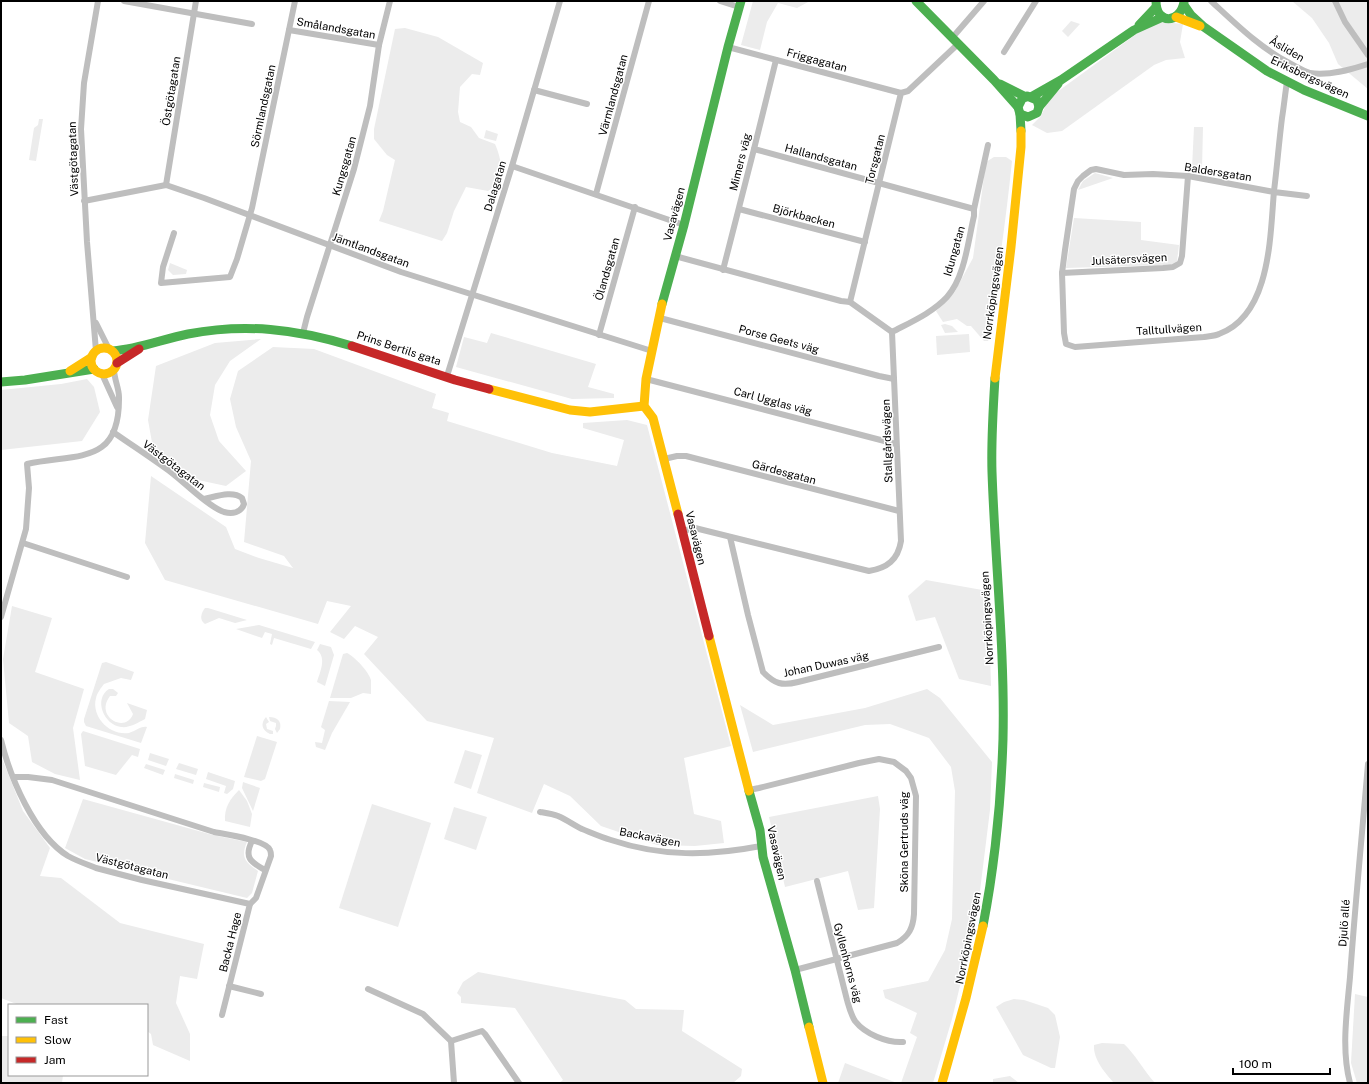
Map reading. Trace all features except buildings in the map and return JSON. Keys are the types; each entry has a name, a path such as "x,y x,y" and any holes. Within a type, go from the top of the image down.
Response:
{"street":[{"name":"Västgötagatan","path":"94,354 94,318 84,201 81,112 84,83 98,1"},
{"path":"124,1 252,24"},
{"name":"Östgötagatan","path":"166,185 196,1"},
{"name":"Sörmlandsgatan","path":"174,233 163,267 161,283 230,277 250,216 295,1"},
{"name":"Kungsgatan","path":"303,332 363,136 370,106 379,45 390,1"},
{"name":"Dalagatan","path":"447,376 512,166 560,1"},
{"name":"Värmlandsgatan","path":"596,194 649,1"},
{"path":"720,1 740,4"},
{"path":"916,1 994,80 1025,117 1031,117 1037,113 1039,107 1061,80"},
{"path":"901,93 908,91 955,41 984,1"},
{"path":"1004,52 1036,1"},
{"name":"Åsliden","path":"1211,1 1261,46 1298,68 1310,73 1339,72 1368,64"},
{"path":"1335,1 1345,22 1368,55"},
{"path":"1156,4 1158,13 1169,19 1176,17 1182,11 1184,3"},
{"name":"Eriksbergsvägen","path":"1184,3 1186,10 1205,28 1253,62 1287,82 1368,116"},
{"name":"Vasavägen","path":"740,4 684,225 669,275 646,379 644,406 653,418 664,459 760,830 761,846 765,864 795,970 823,1083"},
{"path":"1134,30 1156,4"},
{"path":"1019,110 1020,101 1061,80 1134,30 1163,17"},
{"name":"Eriksbergsvägen","path":"1176,17 1205,28"},
{"name":"Smålandsgatan","path":"289,30 379,45"},
{"name":"Friggagatan","path":"728,47 901,93"},
{"name":"Mimers väg","path":"723,270 776,60"},
{"path":"994,80 1012,91 1037,100 1039,107"},
{"name":"Talltullvägen","path":"1124,175 1096,169 1091,170 1078,181 1074,189 1062,273 1064,340 1066,344 1075,347 1175,340 1218,334 1236,325 1253,303 1261,286 1266,268 1271,236 1274,192 1287,82"},
{"path":"534,90 586,104"},
{"name":"Torsgatan","path":"850,302 901,93"},
{"name":"Norrköpingsvägen","path":"942,1083 959,1031 973,978 984,925 1000,800 1003,695 993,496 993,405 996,360 1012,247 1021,147 1019,110"},
{"name":"Norrköpingsvägen","path":"1021,147 1031,117"},
{"name":"Idungatan","path":"892,332 933,309 947,297 953,288 963,264 988,145"},
{"name":"Hallandsgatan","path":"754,149 974,209"},
{"path":"512,166 684,225"},
{"name":"Baldersgatan","path":"1124,175 1153,174 1188,176 1274,192 1307,196"},
{"name":"Julsätersvägen","path":"1062,273 1163,268 1173,267 1180,263 1182,256 1188,176"},
{"name":"Jämtlandsgatan","path":"84,201 166,185 186,191 401,272 652,351"},
{"name":"Ölandsgatan","path":"599,335 634,207"},
{"name":"Björkbacken","path":"739,209 865,242"},
{"path":"675,256 723,270 841,301 850,302 892,332"},
{"name":"Västgötagatan","path":"94,318 111,350"},
{"name":"Porse Geets väg","path":"660,318 878,376 894,378"},
{"name":"Prins Bertils gata","path":"111,350 122,351 189,334 236,328 276,328 303,332 331,339 416,368 447,376 455,380 574,411 616,410 644,406"},
{"name":"Stallgårdsvägen","path":"682,532 696,528 869,571 887,566 895,558 901,541 892,332"},
{"name":"Prins Bertils gata","path":"116,366 144,346"},
{"path":"1,617 26,529 29,488 27,464 93,453 107,443 114,432 119,395 115,381 116,356 111,350 101,349 68,372"},
{"path":"94,354 92,365 98,371 118,409"},
{"path":"1,382 25,381 68,372 98,371 108,373 116,366"},
{"name":"Carl Ugglas väg","path":"646,379 896,444"},
{"name":"Västgötagatan","path":"114,432 172,473 204,499 218,509 228,513 239,512 244,504 242,498 235,495 204,499"},
{"name":"Gärdesgatan","path":"664,459 677,456 686,456 899,511"},
{"name":"Johan Duwas väg","path":"730,537 746,608 764,672 769,678 780,684 786,685 939,648"},
{"path":"23,543 127,577"},
{"name":"Västgötagatan","path":"1,740 4,753 22,798 40,827 56,847 67,856 89,865 142,880 250,904"},
{"name":"Sköna Gertruds väg","path":"749,790 879,759 894,762 906,771 911,778 916,796 914,914 913,925 910,933 897,944 795,970"},
{"name":"Djulö allé","path":"1350,1083 1345,1060 1347,1017 1354,909 1368,764"},
{"path":"13,777 52,780 214,832 234,835 265,844 270,849 271,856 256,898 250,904"},
{"name":"Backavägen","path":"540,812 558,816 582,829 611,840 661,852 688,854 736,851 761,846"},
{"path":"252,841 248,852 249,857 252,862 265,870"},
{"name":"Gyllenhorns väg","path":"817,881 847,1000 855,1021 871,1034 894,1042 903,1042"},
{"name":"Backa Hage","path":"222,1015 250,904"},
{"name":"Backa Hage","path":"230,986 261,994"},
{"path":"368,989 423,1014 451,1041 454,1083"},
{"path":"451,1041 482,1031 520,1083"}],"shaded area":[{"path":"753,1 810,1 797,8 778,3 767,22 760,50 741,45"},
{"path":"1292,1 1368,1 1368,89 1338,64 1329,43 1312,18"},
{"path":"1071,21 1080,24 1068,37 1062,31"},
{"path":"1163,22 1183,24 1180,42 1185,58 1166,60 1154,65 1062,131 1047,133 1032,125 1041,116 1053,95 1146,27"},
{"path":"405,28 438,37 483,63 480,75 472,74 460,87 458,112 460,122 471,127 479,138 495,144 501,163 500,176 494,187 488,191 466,187 454,211 447,233 442,241 379,221 383,211 395,160 387,155 374,139 374,129 395,29"},
{"path":"39,119 43,119 36,161 29,160 34,128 38,125"},
{"path":"1194,127 1203,127 1202,169 1192,168"},
{"path":"486,130 498,134 496,141 484,138"},
{"path":"994,157 1006,157 1012,161 993,309 992,331 988,341 984,341 971,326 967,326 957,319 943,322 936,311 954,293 973,258 986,162"},
{"path":"1095,173 1113,178 1078,190 1083,181"},
{"path":"1074,218 1141,222 1141,240 1179,245 1177,261 1173,264 1163,265 1066,268"},
{"path":"170,263 187,270 186,274 173,275 168,270"},
{"path":"945,324 952,326 958,332 945,333 941,325"},
{"path":"491,333 596,364 588,387 614,394 614,398 572,399 456,367 464,337 487,343"},
{"path":"969,334 970,352 937,355 936,336"},
{"path":"261,339 230,361 215,385 210,415 219,441 246,471 226,486 198,480 153,448 148,420 156,366 215,343"},
{"path":"273,347 314,349 436,394 432,408 449,413 447,421 552,453 617,466 624,440 583,428 583,423 627,420 647,425 731,746 684,758 694,814 721,821 724,843 695,846 657,845 601,826 570,796 544,784 532,813 477,793 494,738 427,721 364,654 378,637 355,626 344,639 330,632 351,606 327,601 318,624 165,580 145,543 151,476 226,527 235,549 293,568 284,556 244,542 251,461 236,427 230,399 238,371"},
{"path":"87,379 94,387 100,412 82,441 1,450 1,390 61,384"},
{"path":"926,580 988,591 991,686 959,679 935,617 916,621 908,596"},
{"path":"12,606 52,618 35,672 84,689 73,728 80,780 55,774 32,762 28,736 9,723 3,659"},
{"path":"205,608 247,620 235,623 219,618 205,624 202,621 201,616"},
{"path":"259,625 315,642 311,649 274,638 272,645 270,644 272,634 265,632 262,638 236,629"},
{"path":"320,644 331,647 334,655 325,686 317,682 322,665 322,657 317,650"},
{"path":"347,653 354,658 368,673 371,680 371,694 363,693 351,698 330,698 343,654"},
{"path":"106,662 134,672 131,680 121,678 104,684 97,696 95,705 96,712 104,724 115,731 129,733 140,728 147,727 141,743 86,726 84,722 102,663"},
{"path":"109,689 113,689 118,693 116,696 110,696 106,704 108,716 118,723 124,723 129,720 133,714 127,703 147,710 145,719 127,727 121,727 110,722 101,705 104,693"},
{"path":"927,689 940,698 992,762 990,810 977,915 952,1019 933,1083 901,1083 917,1037 910,1033 917,1013 885,998 883,990 928,981 945,950 952,919 955,791 951,767 929,738 890,724 865,725 753,752 740,705 773,725 865,708"},
{"path":"329,701 350,702 332,733 325,750 316,747 315,742 322,743 325,730 321,727"},
{"path":"266,717 269,722 266,724 267,729 273,731 273,734 267,732 263,727 263,722"},
{"path":"269,717 277,719 280,722 280,729 277,733 275,729 276,723 270,721"},
{"path":"83,731 140,749 138,757 132,755 116,775 85,766 81,734"},
{"path":"257,736 277,742 265,779 261,781 244,777"},
{"path":"465,750 482,755 471,789 454,783"},
{"path":"150,753 169,759 166,766 148,760"},
{"path":"1,756 23,811 50,848 40,876 61,878 120,923 204,944 197,979 180,976 176,1003 190,1034 190,1061 153,1045 151,1034 148,1032 148,1004 16,1004 1,998"},
{"path":"179,763 198,769 196,775 176,769"},
{"path":"146,764 165,770 163,775 144,768"},
{"path":"208,772 235,781 233,789 227,794 224,793 226,786 206,779"},
{"path":"175,774 194,780 193,784 174,778"},
{"path":"243,782 260,788 253,811 242,788"},
{"path":"204,783 220,787 219,792 203,787"},
{"path":"239,790 247,801 252,814 250,827 225,821 228,804"},
{"path":"878,796 880,809 874,908 858,910 848,871 785,887 769,817"},
{"path":"83,799 213,835 247,842 244,852 245,859 258,871 252,893 247,898 85,859 65,848"},
{"path":"372,804 431,823 398,927 339,908"},
{"path":"454,807 487,817 476,850 444,839"},
{"path":"478,972 625,1000 636,1009 684,1010 682,1031 742,1069 741,1076 733,1083 559,1083 563,1080 515,1008 461,1003 461,997 457,993 463,982"},
{"path":"1355,994 1368,997 1368,1083 1357,1083 1351,1063"},
{"path":"1014,999 1024,1000 1048,1008 1055,1015 1060,1037 1055,1068 1051,1068 1023,1055 996,1007 1004,1002"},
{"path":"1,1036 8,1036 8,1076 63,1076 62,1083 1,1083"},
{"path":"1102,1043 1124,1044 1155,1083 1114,1083 1103,1070 1095,1055 1094,1045"},
{"path":"845,1063 897,1083 838,1083"},
{"path":"1010,1076 1019,1083 993,1083 993,1079"}],"traffic: fast":[{"path":"662,304 684,225 728,47 741,1"},
{"path":"916,1 994,80 1018,107"},
{"path":"1156,1 1157,9 1160,14 1164,18 1168,19 1173,18 1178,14 1182,9 1184,2"},
{"path":"1184,5 1191,15 1204,27 1267,71 1304,90 1368,116"},
{"path":"1139,25 1156,7"},
{"path":"1031,97 1061,80 1134,30 1163,17"},
{"path":"1000,84 1026,97"},
{"path":"1020,114 1028,117 1037,113 1039,107 1058,84"},
{"path":"1021,131 1018,107 1022,99 1027,96 1037,100 1039,107"},
{"path":"113,351 132,348 188,334 250,328 311,335 352,346"},
{"path":"1,382 25,380 94,369"},
{"path":"983,926 997,833 1003,739 1003,672 992,472 995,378"},
{"path":"749,791 760,830 763,857 795,970 809,1027"}],"traffic: slow":[{"path":"1176,17 1200,26"},
{"path":"995,378 1011,247 1021,147 1021,131"},
{"path":"662,304 646,379 644,406 653,418 678,514"},
{"path":"104,348 113,352 117,361 113,370 104,374 95,370 91,361 95,352 104,348"},
{"path":"70,371 92,357"},
{"path":"489,389 570,410 590,412 644,406"},
{"path":"709,636 749,791"},
{"path":"942,1083 966,998 983,926"},
{"path":"809,1027 823,1083"}],"traffic: jam":[{"path":"352,346 455,380 489,389"},
{"path":"117,363 139,349"},
{"path":"678,514 709,636"}]}
